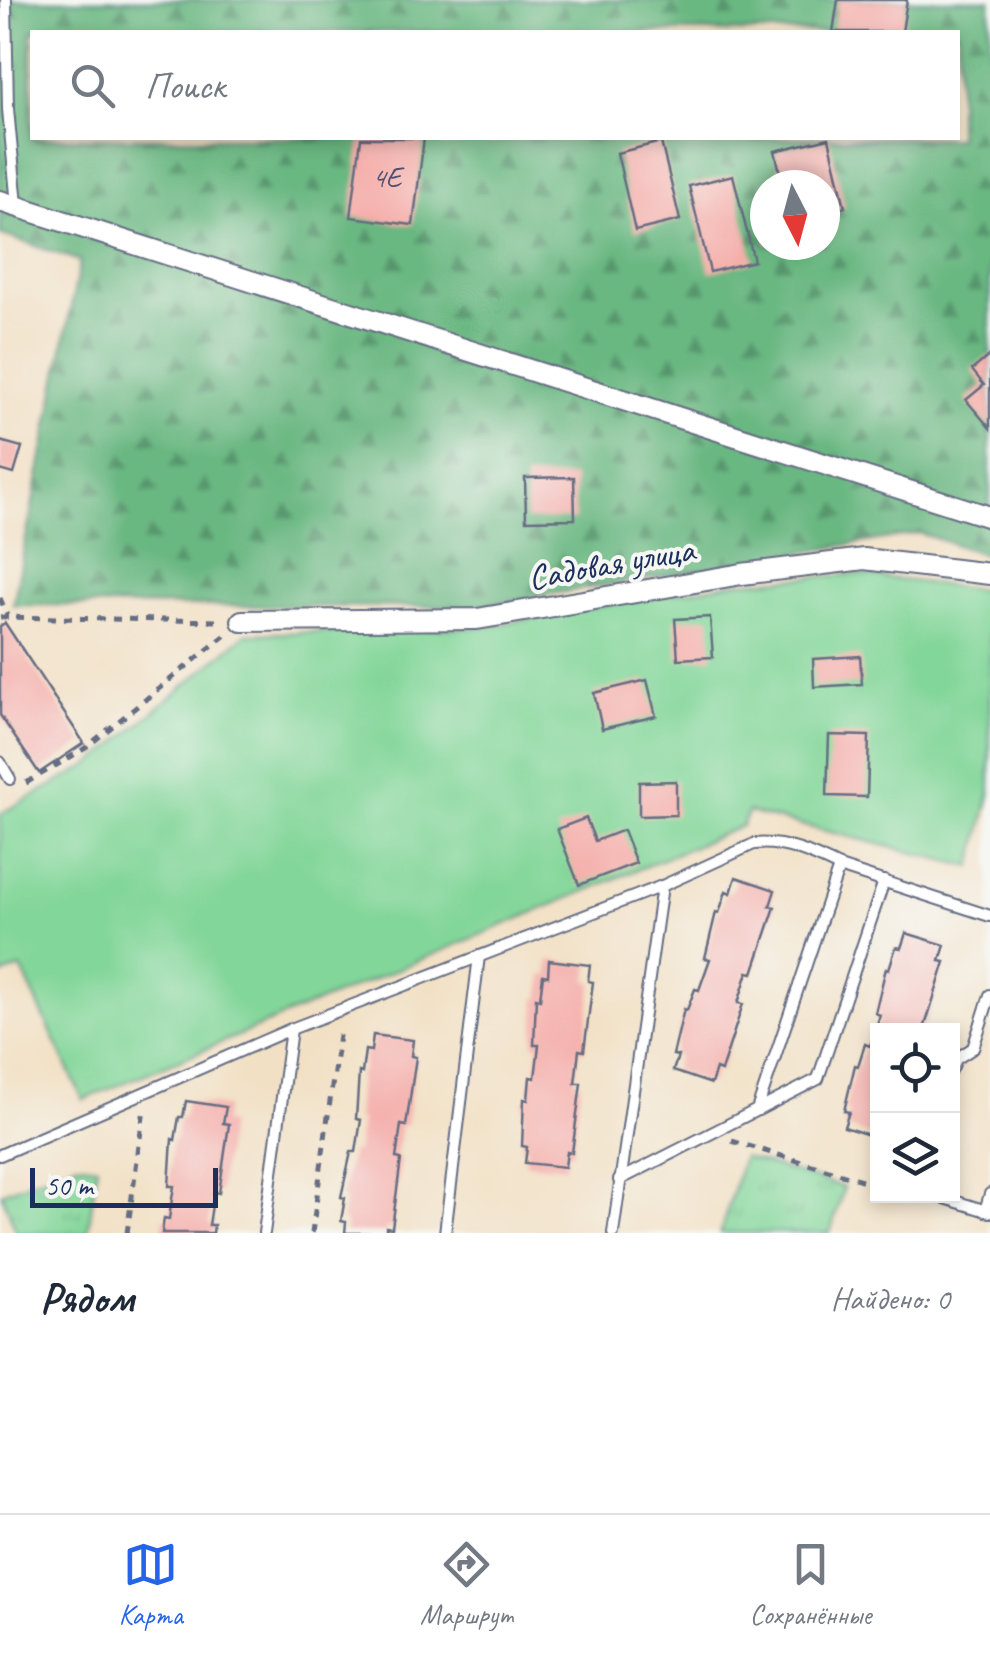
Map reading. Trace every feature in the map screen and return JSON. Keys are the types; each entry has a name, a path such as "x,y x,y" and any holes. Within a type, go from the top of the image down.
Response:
{"street":[{"path":"9,204 990,517"},
{"name":"Садовая улица","path":"242,622 477,619 742,574 864,559 990,574"}],"lane":[{"path":"6,0 9,204"},
{"path":"0,762 10,779"},
{"path":"0,1154 290,1028 662,886 754,844 770,842 790,847 990,916"},
{"path":"757,1110 839,867"},
{"path":"619,1180 818,1078 884,881"},
{"path":"613,1233 662,886"},
{"path":"445,1233 479,956"},
{"path":"960,1057 974,1048 990,995"},
{"path":"264,1233 290,1028"},
{"path":"960,1203 987,1211 990,1194"}],"path":[{"path":"0,598 4,616 242,622"},
{"path":"10,779 28,784 84,749 242,622"},
{"path":"312,1233 342,1009"},
{"path":"127,1233 147,1091"},
{"path":"710,1134 870,1182"}],"green space":[{"path":"0,0 990,0 990,556 919,533 475,607 13,605 80,261 0,234"},
{"path":"857,574 990,591 990,794 972,867 748,812 742,826 83,1100 21,968 0,976 0,814 93,763 246,634 483,627 738,582"},
{"path":"743,1157 844,1187 830,1233 720,1233"},
{"path":"77,1163 97,1166 88,1233 17,1233 1,1193"}],"building":[{"path":"838,0 907,0 902,30 833,30"},
{"path":"361,140 424,140 413,225 351,217"},
{"path":"829,140 836,170 779,170 775,151"},
{"path":"661,142 680,220 635,231 617,153"},
{"path":"733,175 750,245 750,260 754,261 710,272 689,186"},
{"path":"990,355 990,428 966,400 984,385 972,370"},
{"path":"0,441 22,447 14,474 0,470"},
{"path":"574,477 575,519 526,520 525,478"},
{"path":"710,617 713,657 678,659 675,619"},
{"path":"5,623 84,743 39,773 0,715 0,626"},
{"path":"860,656 862,684 814,687 813,659"},
{"path":"647,680 656,716 602,729 594,693"},
{"path":"829,735 869,736 867,797 827,796"},
{"path":"676,781 676,815 639,816 639,782"},
{"path":"586,818 595,841 623,830 636,863 579,885 557,829"},
{"path":"736,877 775,890 770,906 775,907 753,973 748,972 738,1003 743,1004 721,1071 716,1069 711,1084 673,1071 678,1056 673,1055 684,1009 687,1010 695,989 699,990 710,959 705,958 716,912 719,913 726,891 731,893"},
{"path":"906,933 945,945 940,961 945,962 926,1023 877,1023 880,1015 875,1013 886,968 889,969 896,947 901,948"},
{"path":"549,960 590,965 588,981 593,982 584,1051 579,1050 575,1083 581,1083 572,1153 567,1152 565,1167 525,1163 527,1147 522,1146 524,1099 528,1100 530,1077 535,1078 539,1045 534,1045 536,998 540,999 543,975 548,976"},
{"path":"373,1035 413,1040 411,1056 416,1057 406,1126 401,1125 396,1158 401,1159 392,1228 386,1227 386,1233 345,1233 346,1222 341,1221 345,1198 341,1197 351,1152 356,1152 361,1120 356,1119 359,1072 362,1073 365,1050 371,1051"},
{"path":"865,1044 870,1046 870,1135 844,1127 855,1065 858,1066"},
{"path":"186,1101 226,1107 223,1123 229,1124 219,1193 214,1192 209,1225 214,1225 213,1233 162,1233 164,1218 169,1219 174,1186 169,1186 172,1139 175,1140"}]}
